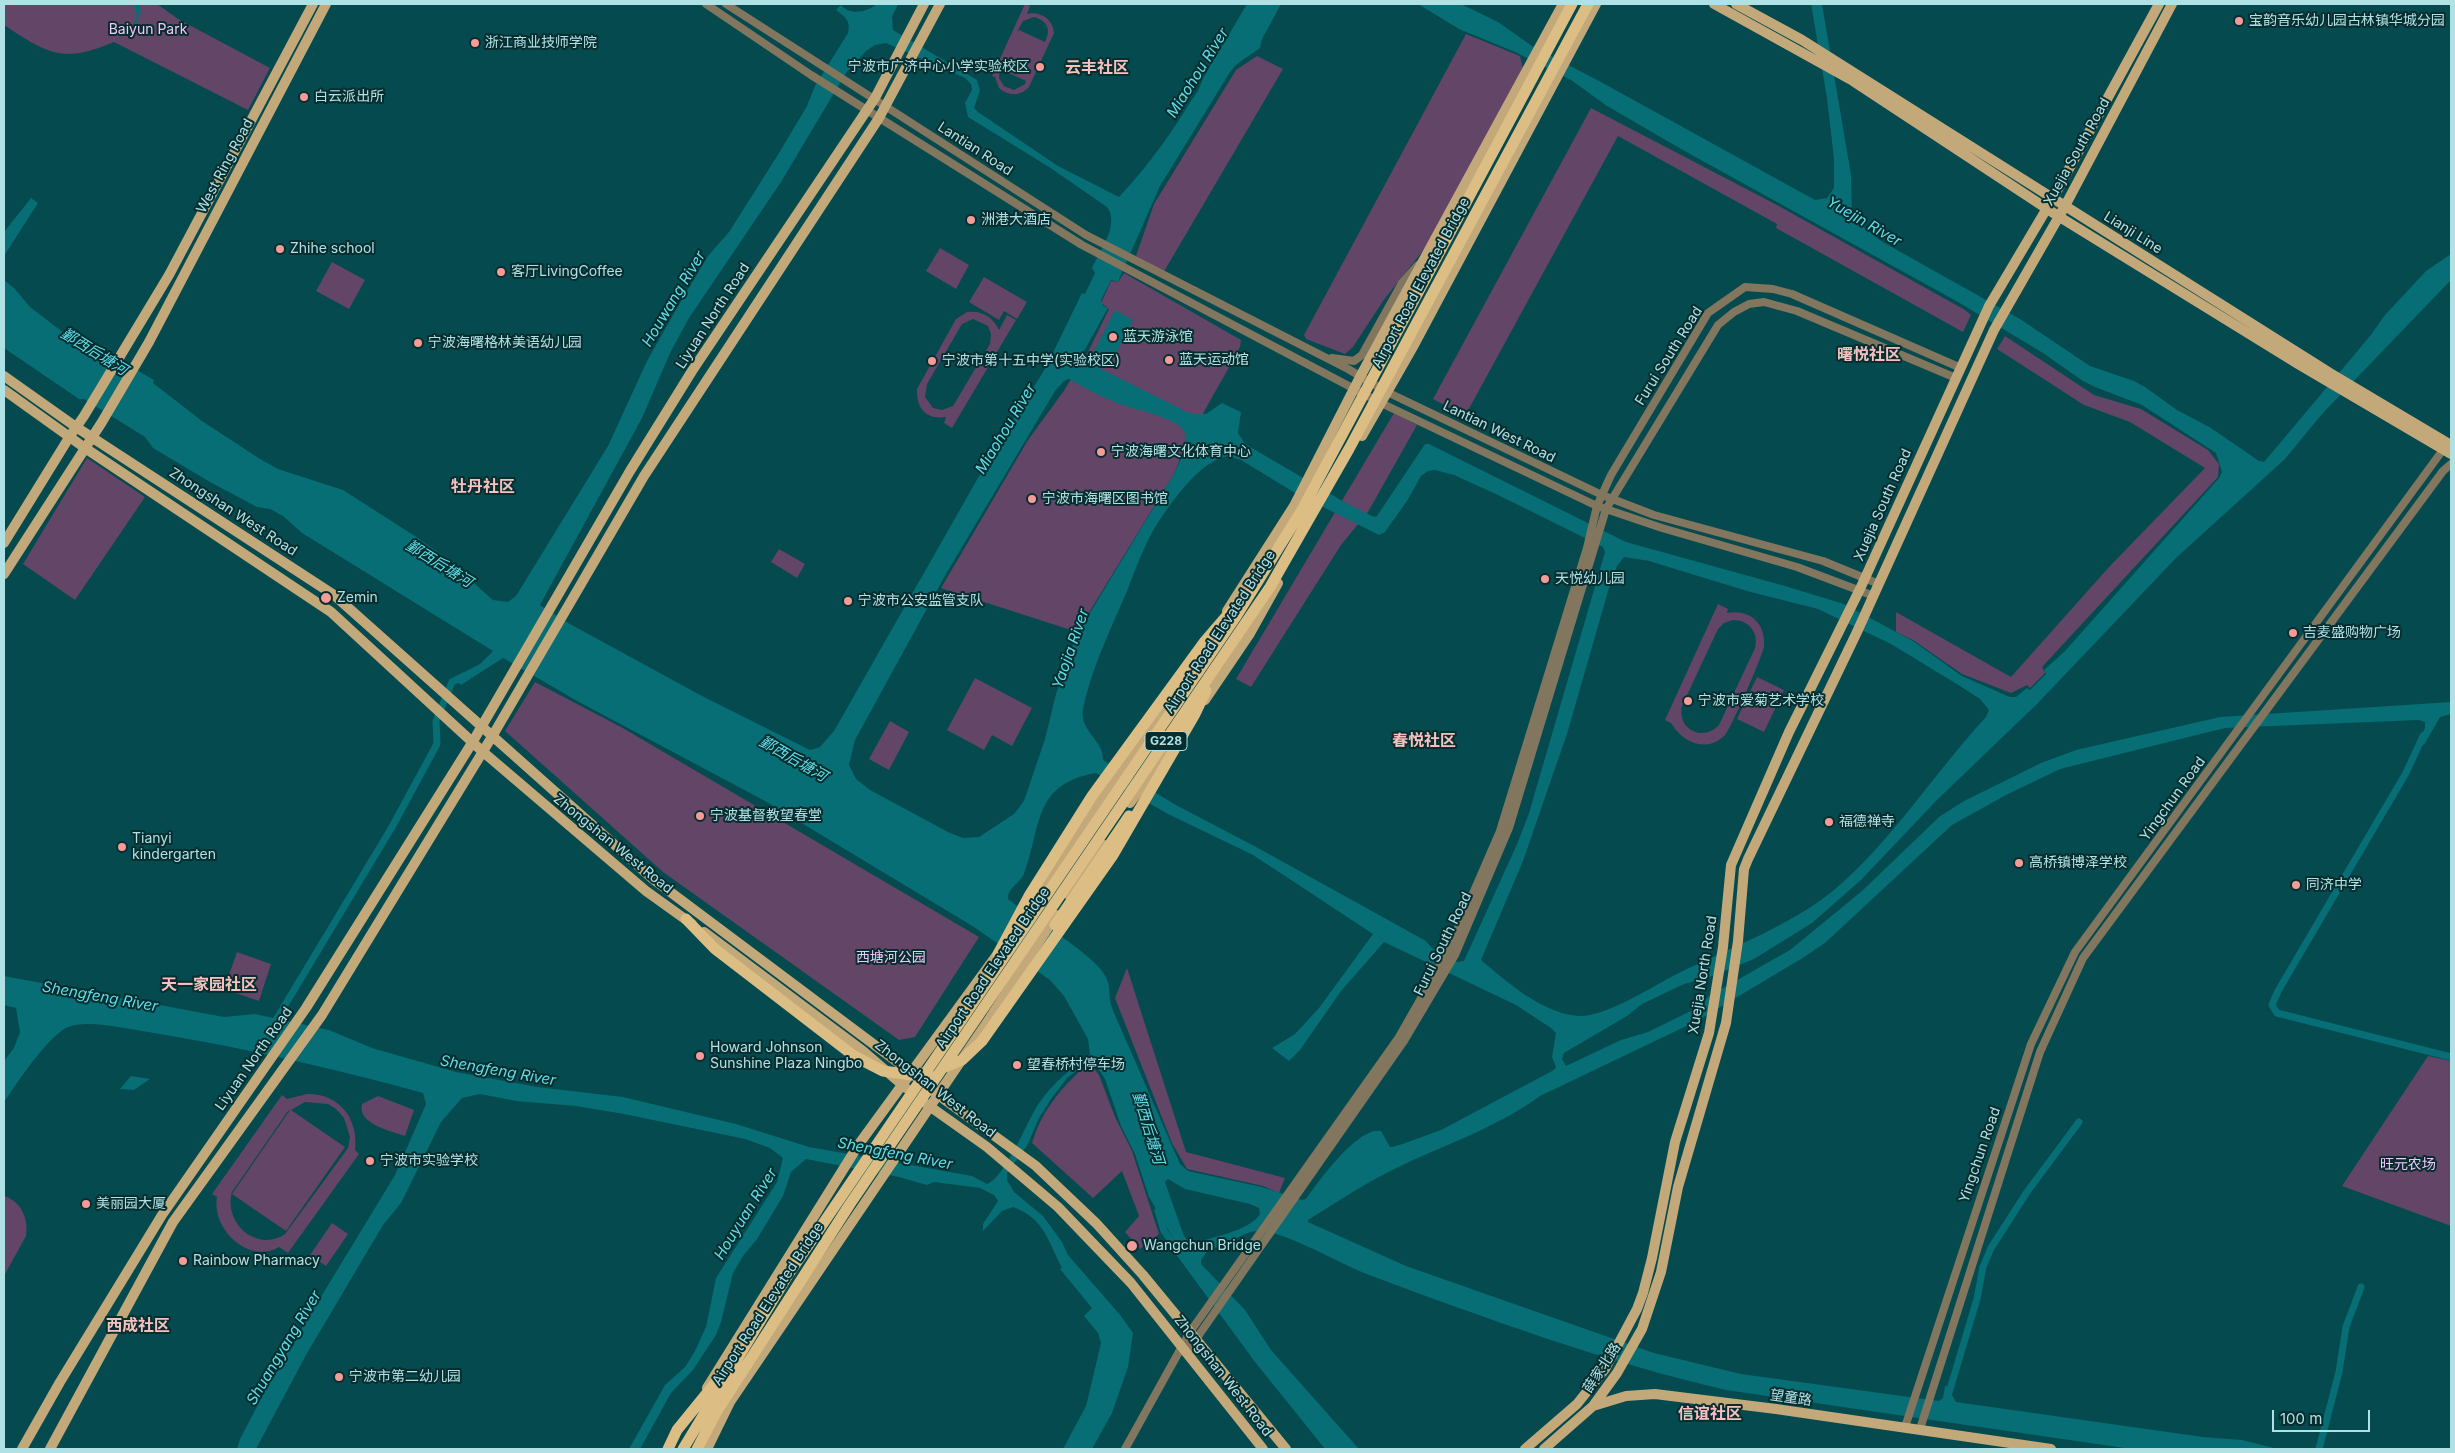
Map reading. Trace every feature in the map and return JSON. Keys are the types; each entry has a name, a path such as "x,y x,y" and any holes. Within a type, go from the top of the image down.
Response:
{"highway":[{"name":"Airport Road Elevated Bridge","path":"683,1449 788,1275 1261,578 1302,510 1572,4"},
{"name":"Airport Road Elevated Bridge","path":"698,1449 717,1411 850,1204 1270,587 1350,449 1588,4"},
{"path":"997,956 1030,896 1092,796 1205,641 1261,578"},
{"path":"686,919 715,949 854,1056 882,1071 912,1075 935,1071 962,1060 982,1041 999,1019 1113,855 1196,714 1220,660"},
{"path":"990,1018 1010,995 1123,822 1146,797"},
{"path":"670,1449 677,1430 741,1352"}],"main road":[{"name":"West Ring Road","path":"76,427 169,275 313,4"},
{"name":"West Ring Road","path":"85,448 149,342 326,4"},
{"name":"Liyuan North Road","path":"22,1449 60,1382 167,1208 306,1008 483,726 560,591 692,371 875,98 924,4"},
{"path":"879,118 940,4"},
{"path":"670,1449 859,1144 997,956 1180,684 1295,503 1360,377 1563,4"},
{"path":"707,1449 730,1402 990,1018 1129,804 1249,635 1381,403 1596,4"},
{"name":"Lianji Line","path":"1714,4 1838,73 2058,216 2448,448"},
{"name":"Lianji Line","path":"1736,4 1802,40 2054,198 2327,377"},
{"name":"Xuejia South Road","path":"1860,589 1989,306 2046,208 2054,198 2160,4"},
{"name":"Xuejia South Road","path":"1874,596 1994,330 2065,206 2172,4"},
{"name":"Liyuan North Road","path":"50,1449 173,1222 322,1015 493,735 644,476 879,118"},
{"name":"Zhongshan West Road","path":"4,376 76,427 334,595 653,879 912,1072 938,1095 1036,1166 1096,1223 1143,1275 1286,1449"},
{"name":"Zhongshan West Road","path":"4,390 85,448 331,612 482,752 646,891 863,1051 930,1107 987,1147 1058,1207 1131,1283 1263,1449"},
{"path":"4,543 76,427"},
{"path":"4,574 85,448"},
{"name":"Xuejia North Road","path":"1620,1340 1642,1294 1652,1258 1675,1142 1712,1019 1723,947 1731,865 1789,732 1860,589"},
{"name":"Xuejia North Road","path":"1633,1344 1642,1329 1658,1280 1678,1187 1728,1011 1738,941 1744,869 1874,596"},
{"name":"薛家北路","path":"1525,1449 1577,1404 1607,1366 1620,1340"},
{"name":"薛家北路","path":"1593,1406 1619,1369 1633,1344"},
{"name":"望童路","path":"1544,1449 1593,1406 1626,1396 1655,1394 1920,1429 2051,1449"}],"street":[{"name":"Lantian Road","path":"706,4 811,75 1094,251"},
{"name":"Lantian Road","path":"726,4 841,76 1034,203 1128,257"},
{"path":"1320,356 1354,361 1362,355 1402,283 1430,250"},
{"name":"Lantian West Road","path":"1094,251 1381,403 1598,506 1662,528 1797,567 1860,589 1874,596"},
{"name":"Lantian West Road","path":"1128,257 1387,392 1611,499 1654,515 1823,561 1879,584"},
{"name":"Furui South Road","path":"1590,549 1593,523 1602,495 1685,350 1708,313 1745,287 1773,289 1792,294 1961,368"},
{"name":"Furui South Road","path":"1193,1336 1208,1322 1262,1242 1291,1194 1399,1037 1438,977 1451,953 1500,831 1590,549 1602,524 1606,509 1718,325 1734,312 1749,304 1764,302 1797,312 1956,378"},
{"name":"Yingchun Road","path":"1905,1427 2031,1044 2075,952 2255,706 2448,448"},
{"name":"Yingchun Road","path":"1920,1429 2040,1052 2083,958 2443,471 2451,464"},
{"name":"Furui South Road","path":"1125,1449 1193,1336 1202,1315 1253,1242 1291,1194"}],"green space":[{"name":"Baiyun Park","path":"4,4 157,4 178,19 270,68 248,110 114,42 81,53 56,53 45,49 4,25"},
{"path":"1025,4 1030,6 1027,14 1032,13 1045,17 1051,24 1054,33 1029,87 1018,94 1006,93 999,88 995,77 992,76","holes":["1034,17 1047,26 1048,34 1045,42 1019,30 1017,32 1023,21","1000,69 1026,81 1025,84 1014,90 1004,86 999,78"]},
{"path":"1466,34 1520,56 1523,69 1429,243 1383,301 1353,347 1345,354 1306,339 1304,335"},
{"path":"1257,56 1283,69 1162,275 1136,256 1154,204 1236,70"},
{"path":"1591,108 1777,205 1965,310 1971,315 1963,332 1776,228 1777,224 1618,136 1465,416 1433,399"},
{"path":"940,248 969,265 956,289 926,271"},
{"path":"332,262 365,280 349,309 316,291"},
{"name":"宁波海曙文化体育中心","path":"1124,273 1241,340 1240,347 1197,426 1174,474 1077,632 941,588 1028,440 1063,392 1087,354 1109,309 1101,303 1111,281 1118,282"},
{"path":"984,277 1027,302 1017,319 1004,311 999,320 969,302"},
{"path":"967,312 982,313 994,321 999,330 1007,315 1016,320 952,428 944,423 946,417 933,417 924,412 918,402 917,389 956,319","holes":["973,319 988,326 991,334 990,344 953,406 942,410 933,408 925,397 927,384 962,324"]},
{"path":"2005,336 2094,395 2141,409 2208,450 2219,464 2218,477 2042,667 2045,673 2030,688 2027,685 2011,693 1962,674 1913,640 1896,632 1896,612 2011,677 2109,567 2205,468 2130,422 2084,405 1997,349"},
{"path":"1394,413 1417,425 1368,512 1341,545 1251,687 1236,679"},
{"path":"87,458 145,497 75,600 23,564"},
{"path":"779,549 805,564 797,578 771,562"},
{"path":"1718,604 1728,609 1727,613 1743,613 1755,620 1762,631 1764,647 1746,692 1725,735 1711,744 1695,743 1682,736 1671,723 1665,720","holes":["1733,620 1752,628 1756,637 1755,648 1719,725 1706,733 1693,731 1683,721 1681,714 1682,706 1718,629 1724,623"]},
{"path":"1757,677 1784,690 1764,732 1737,719"},
{"path":"975,678 1032,708 1012,746 992,735 984,750 947,730"},
{"name":"西塘河公园","path":"535,682 621,727 979,937 915,1037 899,1040 663,872 505,731"},
{"path":"890,721 909,732 889,770 869,759"},
{"path":"237,952 271,964 259,1001 224,989"},
{"path":"1127,968 1186,1152 1285,1178 1279,1193 1263,1186 1187,1169 1172,1143 1115,998"},
{"name":"旺元农场","path":"2428,1056 2451,1061 2451,1226 2342,1186"},
{"path":"1089,1062 1099,1075 1115,1117 1132,1151 1159,1234 1140,1249 1125,1232 1139,1216 1122,1171 1093,1198 1032,1143 1042,1119 1055,1098"},
{"path":"307,1094 329,1098 337,1103 350,1118 354,1128 355,1150 359,1154 288,1253 279,1247 267,1251 256,1251 245,1248 234,1241 226,1232 220,1221 217,1197 212,1194 282,1095 287,1099","holes":["305,1102 328,1104 336,1109 344,1118 350,1137 348,1148 285,1234 274,1239 264,1240 245,1232 237,1224 233,1214 231,1203 232,1192 288,1111 290,1110 232,1194 286,1231 345,1147 291,1110"]},
{"path":"378,1096 414,1110 405,1136 376,1126 365,1117 362,1111 362,1104"},
{"path":"4,1196 10,1198 19,1206 25,1217 27,1230 26,1236 4,1276"},
{"path":"332,1223 348,1234 326,1266 310,1255"}],"water":[{"path":"133,4 139,4 141,10 135,29 118,38 122,30 133,26 137,16"},
{"name":"Shengfeng River","path":"877,4 898,4 892,17 893,30 977,80 980,90 974,108 978,112 1058,166 1119,197 1148,164 1173,128 1198,90 1247,4 1281,4 1262,39 1260,48 1237,64 1230,72 1160,186 1118,282 1111,280 1101,300 1103,306 1108,308 1083,356 1093,365 1191,414 1206,414 1222,403 1241,412 1238,433 1245,444 1346,503 1374,517 1377,516 1425,444 1429,444 1626,542 1844,604 1913,641 1962,676 2010,697 2016,697 2027,688 2030,690 2046,674 2044,670 2065,651 2219,478 2222,472 2216,453 2142,405 2083,381 2043,353 1958,302 1681,149 1607,106 1571,80 1515,52 1459,29 1418,4 1461,4 1498,22 1532,46 1815,200 1827,198 1834,188 1834,159 1827,98 1811,4 1822,4 1851,175 1852,213 1862,226 1881,241 2020,319 2090,366 2134,381 2145,387 2177,410 2211,428 2259,461 2264,462 2370,336 2385,315 2426,271 2451,254 2451,280 2322,414 2285,459 2176,558 2037,704 1937,800 1861,880 1812,923 1754,959 1707,978 1684,984 1642,1004 1627,1016 1564,1053 1562,1059 1566,1066 1621,1040 1648,1032 1697,1008 1709,996 1790,950 1862,891 1939,817 1964,801 2041,763 2076,750 2220,717 2451,702 2451,714 2440,717 2424,745 2417,743 2425,728 2425,722 2419,720 2225,728 2060,769 2006,795 1952,825 1825,943 1801,959 1697,1021 1540,1096 1492,1125 1382,1175 1308,1220 1308,1222 1406,1266 1654,1353 1741,1374 1939,1401 1943,1398 1945,1386 1953,1387 1951,1393 1956,1402 2203,1437 2242,1440 2278,1449 2131,1449 1726,1390 1590,1353 1501,1323 1369,1275 1298,1242 1271,1232 1254,1231 1208,1250 1201,1260 1201,1264 1245,1310 1271,1350 1359,1449 1325,1449 1255,1362 1175,1253 1176,1243 1149,1197 1135,1154 1121,1126 1105,1079 1092,1059 1067,1078 1051,1099 1039,1118 1027,1146 1007,1173 1007,1180 1014,1192 1043,1216 1062,1242 1068,1255 1121,1316 1133,1333 1128,1367 1112,1413 1092,1449 1063,1449 1086,1406 1101,1343 1098,1333 1084,1316 1092,1308 1060,1269 1062,1268 1044,1232 1032,1217 1013,1207 1002,1211 983,1231 983,1224 998,1201 994,1195 980,1188 934,1182 927,1185 899,1177 806,1159 791,1172 783,1196 757,1239 743,1256 733,1273 716,1335 693,1370 671,1393 640,1449 629,1449 665,1385 685,1367 695,1351 706,1327 716,1278 777,1182 783,1158 770,1148 745,1139 624,1114 576,1106 516,1101 480,1094 462,1098 441,1122 401,1203 383,1225 306,1355 256,1449 237,1449 240,1439 274,1374 395,1175 426,1104 423,1093 251,1051 119,1027 86,1024 68,1027 51,1040 33,1061 4,1102 4,1061 14,1048 20,1032 16,1008 4,1005 4,976 224,1017 255,1014 329,1030 372,1048 456,1072 537,1087 623,1097 736,1124 809,1147 972,1176 987,1184 1001,1171 1044,1096 1063,1076 1090,1055 1088,1039 1064,996 1050,980 974,927 765,801 579,702 503,658 461,685 453,678 480,664 493,651 302,533 283,516 270,509 257,507 153,448 145,437 84,399 79,399 4,348 4,280 14,288 30,307 68,336 89,349 109,354 154,380 153,383 202,421 260,459 278,469 343,490 443,556 493,600 508,602 516,596 608,446 647,361 681,301 708,256 729,232 779,153 807,106 815,86 848,33 848,22 836,10 841,5 854,12 864,11","holes":["886,43 965,78 971,84 972,90 965,103 968,117 1049,167 1107,207 1111,221 1104,246 1092,268 1095,273 1085,294 1082,293 1045,369 995,448 834,731 820,747 810,750 702,696 570,624 540,605 642,418 671,351 689,318 781,182 846,73 866,51 875,45","1069,379 1116,402 1175,423 1184,431 1186,436 1185,448 1174,474 1076,636 1056,694 1045,739 1024,801 1014,814 979,837 963,838 948,832 870,790 856,779 849,765 855,740 946,574 1055,391 1064,381","1228,456 1241,460 1295,493 1379,535 1385,532 1407,501 1421,476 1428,471 1435,470 1454,475 1498,495 1603,547 1605,552 1529,813 1518,842 1464,961 1457,962 1432,948 1426,941 1174,804 1103,760 1100,747 1088,730 1083,717 1083,709 1096,664 1154,529 1186,485 1217,459","1624,557 1649,561 1747,591 1818,609 1891,644 1980,699 1989,710 1986,717 1894,828 1855,871 1834,890 1797,916 1675,975 1627,1001 1600,1012 1578,1016 1565,1014 1538,1003 1514,987 1481,960 1523,861 1567,734 1617,566","1096,773 1168,814 1253,855 1373,934 1319,1008 1295,1034 1272,1048 1289,1061 1300,1050 1341,991 1384,942 1516,1005 1551,1028 1556,1033 1552,1057 1556,1067 1554,1070 1441,1130 1414,1140 1390,1147 1381,1131 1372,1132 1361,1137 1339,1157 1306,1199 1302,1200 1262,1187 1188,1171 1180,1164 1114,1014 1106,977 1090,958 1008,899 1008,895 1024,874 1043,809 1050,797 1061,787 1076,778","1168,1179 1185,1189 1250,1204 1259,1208 1260,1214 1255,1220 1238,1229 1190,1244 1184,1236 1165,1182"]},
{"path":"31,198 38,203 4,256 4,232"},
{"name":"蓝天游泳馆","path":"1115,310 1133,320 1111,363 1093,353"},
{"path":"131,1076 150,1079 134,1090 120,1089"}],"waterway":[{"path":"273,1025 392,827 437,744 436,721 452,682 464,676"},
{"path":"2423,736 2406,773 2278,991 2272,1005 2277,1013 2451,1057"},
{"path":"1948,1396 1977,1299 1983,1267 1991,1248 2027,1192 2079,1122"},
{"name":"鄞西后塘河","path":"1158,1211 1164,1231 1181,1254"},
{"path":"2319,1449 2339,1372 2346,1327 2361,1287"}],"place":[{"name":"宝韵音乐幼儿园古林镇华城分园","path":"2239,21"},
{"name":"浙江商业技师学院","path":"475,43"},
{"name":"宁波市广济中心小学实验校区","path":"1040,67"},
{"name":"白云派出所","path":"304,97"},
{"name":"洲港大酒店","path":"971,220"},
{"name":"Zhihe school","path":"280,249"},
{"name":"客厅LivingCoffee","path":"501,272"},
{"name":"蓝天游泳馆","path":"1113,337"},
{"name":"宁波海曙格林美语幼儿园","path":"418,343"},
{"name":"蓝天运动馆","path":"1169,360"},
{"name":"宁波市第十五中学(实验校区)","path":"932,361"},
{"name":"宁波海曙文化体育中心","path":"1101,452"},
{"name":"宁波市海曙区图书馆","path":"1032,499"},
{"name":"天悦幼儿园","path":"1545,579"},
{"name":"Zemin","path":"326,598"},
{"name":"宁波市公安监管支队","path":"848,601"},
{"name":"吉麦盛购物广场","path":"2293,633"},
{"name":"宁波市爱菊艺术学校","path":"1688,701"},
{"name":"宁波基督教望春堂","path":"700,816"},
{"name":"福德禅寺","path":"1829,822"},
{"name":"Tianyi kindergarten","path":"122,847"},
{"name":"高桥镇博泽学校","path":"2019,863"},
{"name":"同济中学","path":"2296,885"},
{"name":"Howard Johnson Sunshine Plaza Ningbo","path":"700,1056"},
{"name":"望春桥村停车场","path":"1017,1065"},
{"name":"宁波市实验学校","path":"370,1161"},
{"name":"美丽园大厦","path":"86,1204"},
{"name":"Wangchun Bridge","path":"1132,1246"},
{"name":"Rainbow Pharmacy","path":"183,1261"},
{"name":"宁波市第二幼儿园","path":"339,1377"}],"district":[{"name":"云丰社区","path":"1097,68"},
{"name":"曙悦社区","path":"1869,355"},
{"name":"牡丹社区","path":"483,487"},
{"name":"春悦社区","path":"1424,741"},
{"name":"天一家园社区","path":"209,985"},
{"name":"西成社区","path":"138,1326"},
{"name":"信谊社区","path":"1710,1414"}],"water label":[{"name":"Miaohou River","path":"1198,73"},
{"name":"Yuejin River","path":"1864,222"},
{"name":"Houwang River","path":"674,299"},
{"name":"Miaohou River","path":"1006,429"},
{"name":"Yaojia River","path":"1071,649"},
{"name":"Houyuan River","path":"746,1214"},
{"name":"Shuangyang River","path":"284,1348"}]}
